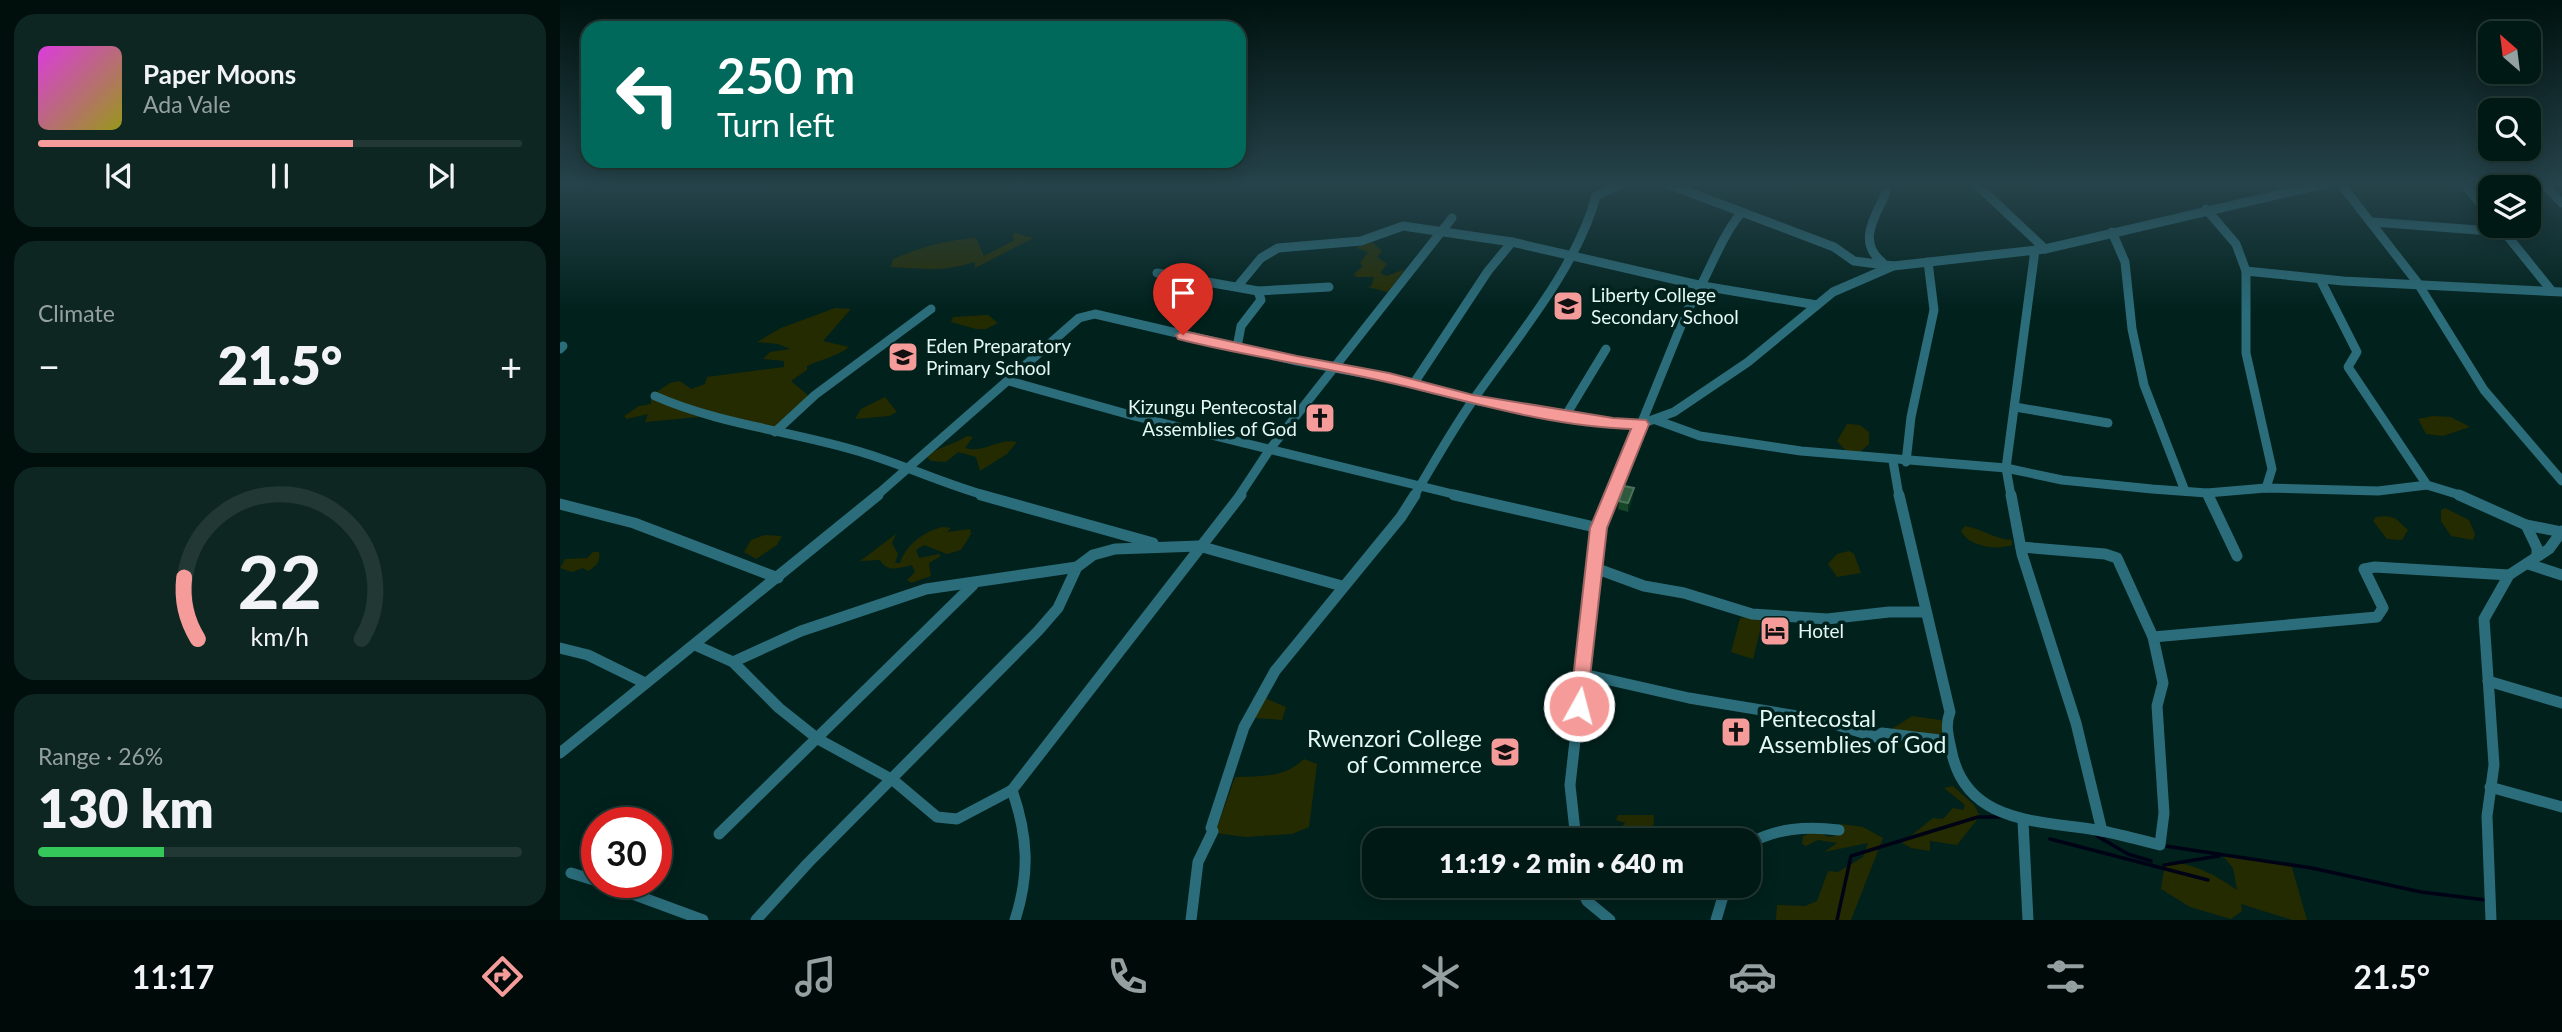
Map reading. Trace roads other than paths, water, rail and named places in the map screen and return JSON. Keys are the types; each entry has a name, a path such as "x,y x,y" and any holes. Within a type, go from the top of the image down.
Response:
{"street":[{"path":"1237,288 1261,258 1278,248 1361,241 1403,226 1512,242 1703,286 1817,305"},
{"path":"695,645 733,662 779,708 818,739 893,780 937,817 957,819 979,810 1012,790 1239,497 1270,449 1446,226"},
{"path":"1191,920 1196,868 1206,841 1213,831 1211,828 1244,727 1275,671 1401,517 1473,400 1525,327 1589,226"},
{"path":"1575,828 1570,785 1598,528 1687,311 1703,286 1731,226"},
{"path":"1776,226 1834,247 1854,261 1882,262"},
{"path":"1871,226 1868,233 1872,256 1893,266"},
{"path":"2021,226 2045,249"},
{"path":"560,753 645,682 778,578 1009,381 1070,323 1095,314 1334,368 1414,383 1473,400 1613,424 1641,424 1674,412 1748,362 1817,305 1846,285 1893,266 2045,249 2137,226"},
{"path":"2221,226 2236,244 2246,271 2246,354 2272,469 2266,488"},
{"path":"2376,226 2417,282 2484,390 2562,481"},
{"path":"2445,226 2478,228"},
{"path":"2112,232 2125,262 2132,329 2144,385 2185,491"},
{"path":"2508,238 2551,290"},
{"path":"1414,383 1488,271 1512,242"},
{"path":"2035,250 2006,468 2021,547 2076,723 2102,831"},
{"path":"1906,462 1911,417 1934,310 1928,262"},
{"path":"2246,271 2320,279 2417,282 2562,292"},
{"path":"1157,273 1258,291 1329,287"},
{"path":"2320,279 2357,352 2348,367 2427,485"},
{"path":"1237,347 1241,326 1261,300 1258,291"},
{"path":"775,432 815,395 931,309"},
{"path":"1566,415 1606,349"},
{"path":"1009,381 1145,420 1421,486 1516,512 1598,528"},
{"path":"654,396 692,412 861,452 943,484 1160,545"},
{"path":"2015,407 2108,423"},
{"path":"1656,420 1700,436 1892,461 2006,468 2062,481 2207,493 2266,488 2378,491 2427,485 2447,489 2526,525 2562,531 2556,543 2509,575 2484,619 2494,765 2487,816 2491,858 2491,920"},
{"path":"1892,461 1902,521 1915,564 1923,612 1950,712 1946,722 1955,771 1986,804 2023,821 2102,831 2160,845 2163,791 2157,706 2163,683 2153,636 2115,556 2021,547"},
{"path":"2207,493 2237,556"},
{"path":"560,504 634,523 778,578"},
{"path":"2526,525 2537,548 2532,560"},
{"path":"733,662 801,631 908,594 1077,567 1100,551 1160,545 1199,546 1342,586"},
{"path":"2532,560 2562,575"},
{"path":"756,920 808,863 893,780 1058,608 1077,567"},
{"path":"2153,636 2188,636 2230,628 2360,621 2376,617 2383,608 2364,569 2375,567 2509,575"},
{"path":"1595,568 1644,586 1685,593 1752,614 1827,619 1889,612 1923,612"},
{"path":"719,834 974,584"},
{"path":"560,648 588,656 645,682"},
{"path":"1583,674 1670,695 1755,708 1844,726 1876,737 1882,733 1948,740"},
{"path":"2488,681 2562,703"},
{"path":"2490,787 2562,807"},
{"path":"1012,790 1024,822 1030,867 1015,920"},
{"path":"2023,821 2028,920"},
{"path":"1761,838 1800,827 1839,830"},
{"path":"571,873 581,876"},
{"path":"642,898 703,920"},
{"path":"1586,898 1610,920"},
{"path":"1716,920 1722,898"}],"waterway":[{"path":"1837,920 1851,856 1978,817 2000,817"},
{"path":"2097,836 2128,854 2151,861"},
{"path":"2050,839 2208,880"},
{"path":"2165,846 2312,868 2421,892 2486,900"},
{"path":"2164,865 2219,856"}],"place":[{"name":"Liberty College Secondary School","path":"1568,306"},
{"name":"Eden Preparatory Primary School","path":"903,357"},
{"name":"Kizungu Pentecostal Assemblies of God","path":"1320,418"},
{"name":"Hotel","path":"1775,631"},
{"name":"Pentecostal Assemblies of God","path":"1736,732"},
{"name":"Rwenzori College of Commerce","path":"1505,752"}]}
